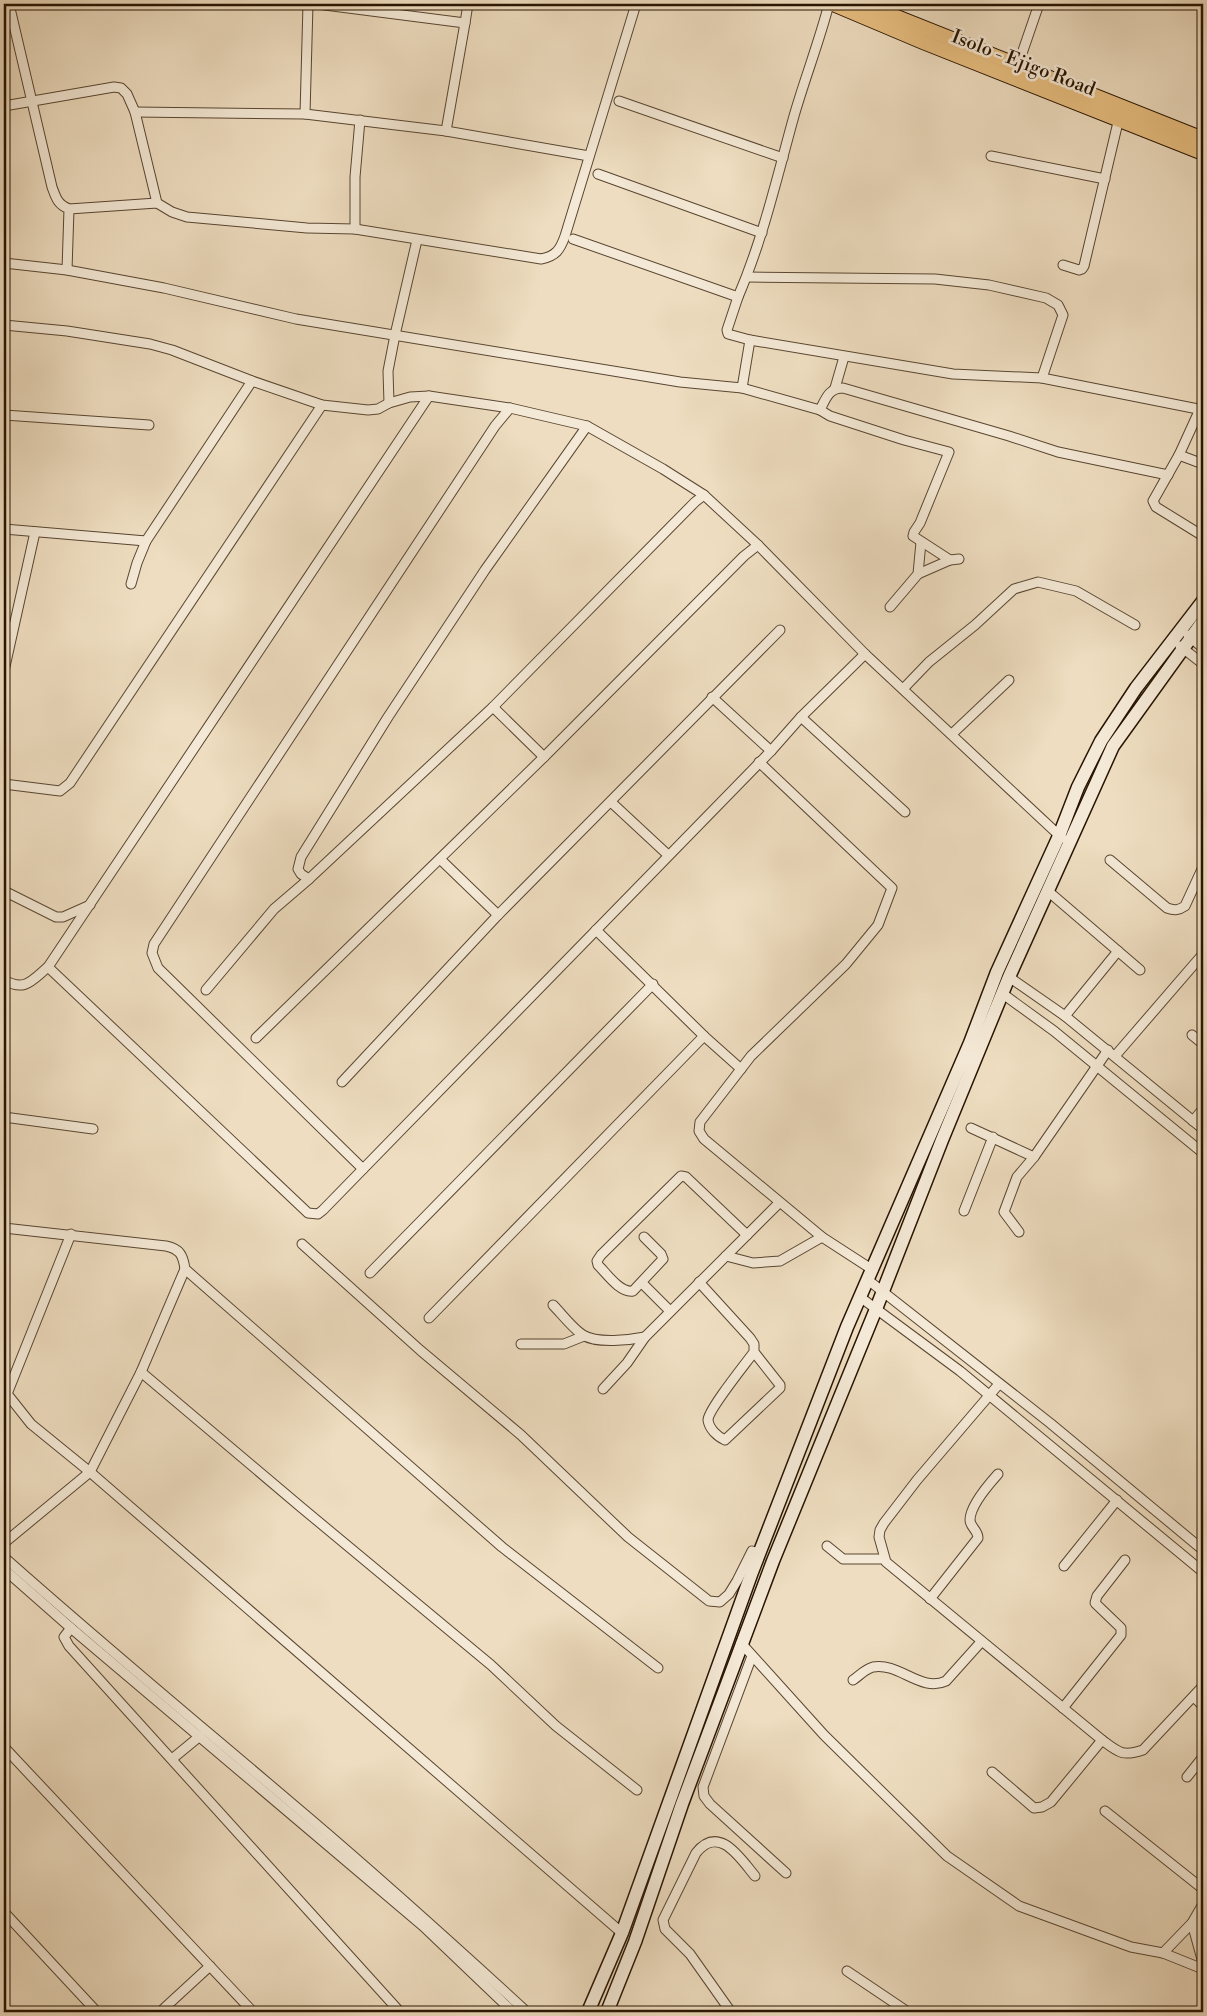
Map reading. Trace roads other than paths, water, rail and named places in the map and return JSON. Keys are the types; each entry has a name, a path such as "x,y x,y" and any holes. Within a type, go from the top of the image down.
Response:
{"main road":[{"name":"Isolo - Ejigo Road","path":"831,4 1203,152"},
{"path":"864,4 1203,139"},
{"path":"607,2012 642,1924 663,1858 772,1560 884,1291 942,1140 1009,978 1113,746 1182,639 1203,601"},
{"path":"588,2012 622,1933 710,1684 860,1298 970,1043 997,972 1059,836 1078,787 1101,741 1136,688 1182,639 1203,621"}],"street":[{"path":"9,4 56,199 62,206 69,209 157,203 187,218 306,228 355,229 541,259 552,257 560,250 636,4"},
{"path":"305,114 308,4"},
{"path":"317,4 465,23"},
{"path":"446,131 468,4"},
{"path":"831,4 800,98 762,232 727,330 728,334 750,340 844,357 953,374 1042,378 1202,410 1153,501 1154,505 1203,536"},
{"path":"1018,66 1039,4"},
{"path":"4,106 114,87 121,88 127,94 135,112 157,203"},
{"path":"619,101 783,158"},
{"path":"135,112 305,114 446,131 589,156"},
{"path":"1063,265 1079,270 1084,266 1118,118"},
{"path":"355,229 355,177 360,120"},
{"path":"991,156 1105,179"},
{"path":"598,174 762,232"},
{"path":"66,270 69,209"},
{"path":"573,239 738,297"},
{"path":"389,403 388,371 417,240"},
{"path":"4,263 66,270 164,288 296,319 680,382 742,388 820,410 830,416 904,440 949,452 914,532 914,536 921,542 954,559 918,574 890,607"},
{"path":"746,278 935,279 989,285 1046,298 1058,305 1063,315 1042,378"},
{"path":"4,325 66,331 150,344 172,350 322,406 368,410 378,409 389,403 410,397 428,396 510,408 587,426 663,469 704,495 758,545 864,654 952,734 1059,836 1070,844"},
{"path":"742,388 750,340"},
{"path":"820,410 829,393 835,388 844,357"},
{"path":"131,584 146,541 252,381"},
{"path":"835,388 843,388 917,409 1058,452 1168,475"},
{"path":"4,980 13,985 26,985 48,968 428,396"},
{"path":"4,784 60,791 70,783 322,406"},
{"path":"363,1169 158,968 152,953 154,944 159,936 495,426 510,408"},
{"path":"4,415 149,426"},
{"path":"309,879 301,874 298,869 301,856 388,717 485,570 587,426"},
{"path":"1179,455 1203,464"},
{"path":"206,990 274,909 309,879 493,707 704,495"},
{"path":"4,529 146,541"},
{"path":"4,671 35,532"},
{"path":"918,574 921,542"},
{"path":"256,1038 544,757 744,556 758,545"},
{"path":"903,689 930,662 975,625 1014,589 1038,582 1076,591 1135,625"},
{"path":"342,1082 498,916 780,630"},
{"path":"1182,639 1203,648"},
{"path":"1182,639 1203,664"},
{"path":"48,968 308,1213 318,1214 864,654"},
{"path":"952,734 1009,680"},
{"path":"712,697 771,751"},
{"path":"493,707 544,757"},
{"path":"801,717 904,812"},
{"path":"759,762 892,888 878,925 846,964 751,1056 700,1122 699,1131 704,1139 779,1203 870,1275 884,1291 1203,1550"},
{"path":"611,802 668,855"},
{"path":"440,859 498,916"},
{"path":"1110,860 1167,908 1173,910 1180,910 1185,906 1203,867"},
{"path":"4,892 56,917 63,918 91,904"},
{"path":"1048,892 1140,970"},
{"path":"596,930 704,1036 741,1069"},
{"path":"1065,1016 1118,951"},
{"path":"1019,1232 1004,1212 1017,1177 1034,1157 1096,1065 1111,1053 1202,960"},
{"path":"1009,978 1065,1016 1203,1129"},
{"path":"370,1273 653,984"},
{"path":"1003,994 1036,1016 1203,1153"},
{"path":"1192,1035 1203,1044"},
{"path":"429,1318 704,1036"},
{"path":"1193,1121 1203,1109"},
{"path":"4,1116 93,1129"},
{"path":"971,1128 1034,1157"},
{"path":"964,1210 993,1137"},
{"path":"644,1238 661,1254 663,1259 634,1291 628,1292 598,1265 597,1261 607,1248 681,1176 686,1177 747,1235"},
{"path":"602,1389 627,1363 645,1337 779,1203"},
{"path":"4,1228 71,1234 173,1248 180,1252 183,1257 185,1269 141,1372 90,1472 4,1543"},
{"path":"71,1234 5,1392 31,1424 90,1472 622,1933"},
{"path":"726,1256 753,1263 780,1261 822,1237"},
{"path":"302,1244 420,1350 521,1435 628,1537 709,1601 720,1602 729,1594 752,1551 759,1554"},
{"path":"185,1269 502,1547 658,1668"},
{"path":"642,1282 670,1311"},
{"path":"699,1282 754,1344 754,1352 720,1398 708,1418 708,1423 714,1432 726,1440 780,1388 779,1382 754,1352"},
{"path":"860,1298 990,1395 1203,1572"},
{"path":"553,1304 584,1336"},
{"path":"521,1344 564,1344 584,1336 603,1340 626,1341 645,1337"},
{"path":"141,1372 491,1665 556,1726 637,1790"},
{"path":"999,1384 917,1480 884,1523 879,1537 884,1559 981,1642 1121,1754 1143,1750 1203,1686"},
{"path":"930,1599 978,1538 978,1533 971,1524 971,1516 980,1495 998,1474"},
{"path":"1064,1566 1116,1500"},
{"path":"827,1546 843,1560 884,1559"},
{"path":"4,1557 84,1628 318,1826 485,1979 513,2012"},
{"path":"1063,1708 1121,1635 1121,1628 1095,1604 1097,1596 1125,1560"},
{"path":"4,1569 485,1979 527,2012"},
{"path":"71,1628 64,1637 66,1642 242,1840 400,2012"},
{"path":"853,1680 873,1667 899,1671 929,1684 941,1683 946,1681 981,1642"},
{"path":"742,1643 824,1735 947,1856 1020,1906 1130,1947 1163,1953 1203,1969"},
{"path":"752,1656 703,1786 704,1796 710,1804 786,1873"},
{"path":"1194,1697 1203,1706"},
{"path":"172,1759 200,1736"},
{"path":"992,1772 1034,1808 1042,1808 1051,1802 1102,1740"},
{"path":"4,1747 253,2012"},
{"path":"1187,1777 1203,1757"},
{"path":"1104,1810 1202,1885"},
{"path":"731,2012 690,1954 665,1929 663,1920 701,1846 710,1842 721,1842 730,1847 755,1876"},
{"path":"1163,1953 1192,1923 1203,1904"},
{"path":"4,1912 97,2012"},
{"path":"1192,1923 1203,1964"},
{"path":"160,2012 210,1966"},
{"path":"846,1971 908,2012"}]}
